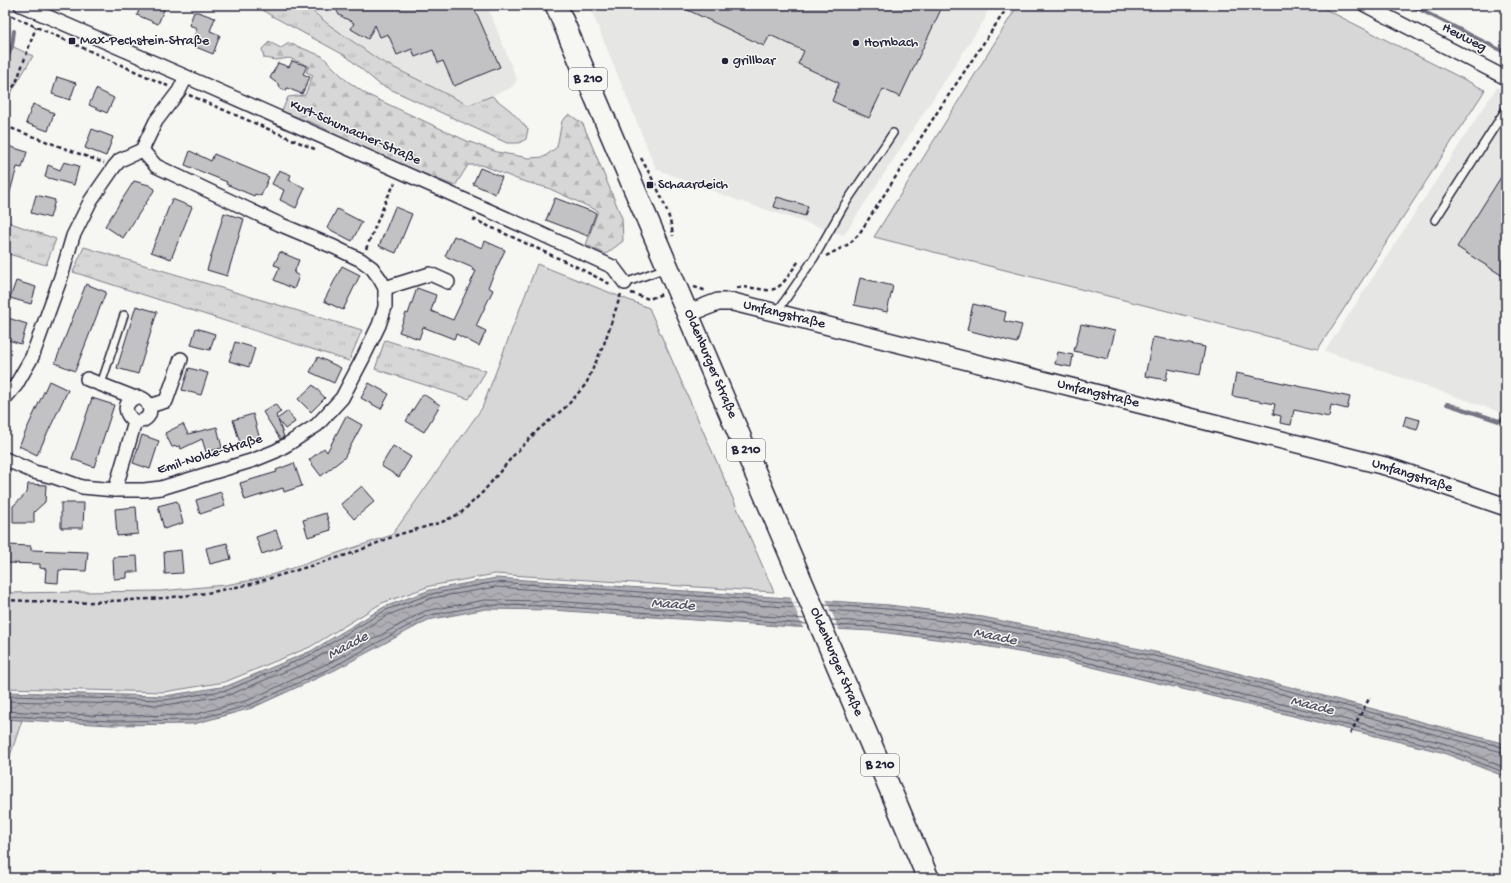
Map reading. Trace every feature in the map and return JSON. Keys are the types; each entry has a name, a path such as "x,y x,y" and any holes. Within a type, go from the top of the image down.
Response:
{"main road":[{"name":"Oldenburger Straße","path":"556,5 669,267 928,878"}],"street":[{"name":"Kurt-Schumacher-Straße","path":"21,5 522,225 613,267 623,288"},
{"name":"Heuweg","path":"1365,5 1506,78"},
{"path":"5,398 16,385 32,357 61,277 73,236 91,200 120,160 142,150 156,121 179,91 186,77"},
{"path":"142,150 156,166 173,175 361,260 372,268 385,288 430,274 448,282"},
{"name":"Emil-Nolde-Straße","path":"5,459 34,472 82,487 115,490 144,490 161,488 254,460 276,451 317,425 342,398 364,358 379,325 385,307 385,288"},
{"name":"Umfangstraße","path":"688,313 718,302 733,302 1389,467 1506,507"},
{"path":"149,406 166,401 181,359"},
{"path":"86,379 133,397 139,397 146,400 149,406 148,416 141,422 134,422 129,418 126,412 127,403 133,397"},
{"path":"115,490 134,422"}],"lane":[{"path":"1435,220 1506,109"},
{"path":"777,313 814,258 843,207 893,133"},
{"path":"623,288 669,267"},
{"path":"101,384 124,315"}],"path":[{"path":"732,289 750,287 768,290 774,289 780,286 801,259 823,258 849,244 860,234 938,111 1009,5"},
{"path":"5,13 179,91 322,152"},
{"path":"5,99 16,83 36,27"},
{"path":"5,126 114,167"},
{"path":"361,260 395,182 402,186"},
{"path":"473,219 650,299 677,287"},
{"path":"5,600 76,603 165,598 207,593 251,584 353,553 397,535 442,522 461,512 483,492 513,456 538,430 567,406 586,384 604,344 623,288"},
{"path":"1350,734 1370,697"}],"shaded area":[{"path":"308,5 487,5 517,80 511,88 468,105 379,60 328,24"},
{"path":"589,5 989,5 985,19 844,235 739,201 656,169"},
{"path":"1497,87 1506,91 1506,414 1325,351"}],"green space":[{"path":"255,5 305,5 328,24 379,60 468,105 492,96 511,111 528,129 526,139 519,143 507,143 379,84 346,56 272,16"},
{"path":"1018,5 1317,5 1485,90 1318,349 874,237"},
{"path":"269,42 281,48 289,43 322,56 346,80 366,94 467,141 497,152 529,158 544,157 557,147 562,121 569,114 583,124 622,218 623,241 606,254 586,245 598,211 548,188 519,180 482,165 468,165 455,186 360,148 320,126 282,111 288,97 305,95 313,75 306,72 309,66 289,58 276,60 264,58 262,49"},
{"path":"5,43 33,56 5,103"},
{"path":"5,221 56,239 46,265 5,253"},
{"path":"84,247 362,330 349,361 73,272"},
{"path":"537,264 649,308 774,592 495,574 430,586 382,603 310,647 225,682 164,692 5,688 5,593 161,591 225,585 259,579 392,535 482,408"},
{"path":"385,340 486,371 469,399 375,369"},
{"path":"5,719 22,720 5,771"}],"water":[{"name":"Maade","path":"496,578 889,605 983,617 1165,654 1502,743 1506,745 1506,777 1441,752 1059,659 967,643 872,631 552,610 486,609 428,620 335,670 252,708 194,724 111,725 5,719 5,692 165,696 227,686 311,651 384,607 430,590"}],"pier":[{"path":"790,596 826,599 840,632 804,630"}],"building":[{"path":"141,5 166,5 158,24 137,15"},
{"path":"334,5 473,5 500,67 454,86 443,61 438,63 433,50 415,57 412,49 397,55 388,34 380,37 375,25 368,39 351,29 354,23 339,15"},
{"name":"Hornbach","path":"677,5 943,5 900,97 883,89 869,118 832,101 839,83 798,64 804,51 770,35 764,46"},
{"path":"194,12 215,18 210,31 220,35 213,54 191,45 197,28 189,25"},
{"path":"292,61 307,66 303,74 310,77 302,94 287,88 286,91 280,88 278,84 270,78 278,63 289,67"},
{"path":"57,77 76,83 70,100 52,94"},
{"path":"96,89 114,98 107,113 89,105"},
{"path":"33,104 54,113 48,131 26,123"},
{"path":"92,129 113,137 106,156 85,148"},
{"path":"5,145 27,152 22,168 17,167 8,199 5,199"},
{"path":"190,151 211,161 214,154 269,177 261,196 255,194 254,196 226,184 227,182 185,165"},
{"path":"64,162 79,166 74,185 45,177 48,165 60,170"},
{"path":"480,168 502,177 495,194 473,184"},
{"path":"1506,169 1506,278 1457,247"},
{"path":"279,170 291,175 289,180 305,188 296,208 280,200 284,190 272,184"},
{"path":"134,181 149,185 155,189 123,238 105,226"},
{"path":"36,195 55,200 50,218 31,213"},
{"path":"777,197 808,206 805,216 774,207"},
{"path":"555,198 596,213 588,236 546,220"},
{"path":"172,199 192,207 171,259 151,252"},
{"path":"395,207 412,214 396,253 379,246"},
{"path":"337,209 362,222 352,241 327,228"},
{"path":"224,213 244,219 227,276 207,270"},
{"path":"454,236 482,248 485,241 505,250 488,287 493,290 476,326 486,331 479,346 456,334 454,339 423,327 419,339 399,332 406,313 408,314 417,288 436,295 431,311 453,320 476,271 472,270 473,268 445,256"},
{"path":"280,252 299,260 294,273 299,276 294,289 274,280 280,267 274,265"},
{"path":"342,266 360,275 343,310 324,301"},
{"path":"860,278 893,286 887,312 854,305"},
{"path":"16,281 36,287 31,304 10,298"},
{"path":"86,284 106,292 75,371 55,363"},
{"path":"973,304 1006,312 1004,321 1022,325 1017,343 967,330"},
{"path":"136,306 157,312 138,374 117,368"},
{"path":"5,317 27,324 21,344 5,339"},
{"path":"1081,324 1115,331 1108,359 1074,351"},
{"path":"196,328 215,334 210,350 191,345"},
{"path":"1153,337 1205,347 1200,375 1168,369 1166,380 1145,376"},
{"path":"235,342 255,348 249,367 229,361"},
{"path":"1058,352 1073,355 1071,367 1055,364"},
{"path":"318,357 341,368 334,383 310,372"},
{"path":"189,368 208,373 201,395 182,390"},
{"path":"1236,373 1350,397 1347,409 1331,405 1329,417 1294,410 1291,425 1280,423 1281,416 1273,414 1275,404 1232,396"},
{"path":"49,381 68,390 37,455 19,446"},
{"path":"369,383 389,394 381,409 361,398"},
{"path":"313,385 325,398 311,412 298,399"},
{"path":"423,394 440,405 424,432 406,421"},
{"path":"92,398 114,405 94,467 72,459"},
{"path":"275,404 281,412 276,415 277,419 288,411 295,422 285,429 278,420 284,437 280,439 263,412"},
{"path":"253,414 260,440 241,446 233,420"},
{"path":"346,416 362,425 344,458 321,476 309,460 324,448 327,452"},
{"path":"1406,416 1420,420 1417,430 1403,426"},
{"path":"183,424 188,434 217,427 222,448 206,452 202,439 181,449 180,446 172,447 165,433"},
{"path":"142,435 159,441 150,469 133,463"},
{"path":"393,446 411,457 399,477 381,466"},
{"path":"294,463 302,486 284,492 283,488 245,500 240,483 277,472 276,470"},
{"path":"28,484 46,485 45,502 34,512 34,523 13,523 13,506 27,493"},
{"path":"362,486 375,501 354,519 341,504"},
{"path":"221,492 225,506 200,514 196,500"},
{"path":"177,501 183,523 164,529 158,506"},
{"path":"61,503 84,503 83,528 61,528"},
{"path":"136,507 138,534 117,536 115,509"},
{"path":"326,513 331,530 308,537 303,520"},
{"path":"276,530 282,547 262,554 256,537"},
{"path":"227,543 231,559 210,564 206,548"},
{"path":"7,545 31,546 31,550 88,552 86,571 59,570 58,583 45,582 46,569 40,568 40,564 6,563"},
{"path":"181,550 183,573 165,574 164,552"},
{"path":"137,556 138,572 127,572 127,578 114,579 113,557"}],"waterway":[{"path":"1411,5 1506,53"},
{"path":"5,64 12,46 14,31"},
{"path":"1447,404 1499,421 1506,417"}],"place":[{"name":"Max-Pechstein-Straße","path":"72,41"},
{"name":"Hornbach","path":"856,43"},
{"name":"grillbar","path":"725,61"},
{"name":"Schaardeich","path":"650,185"}]}
